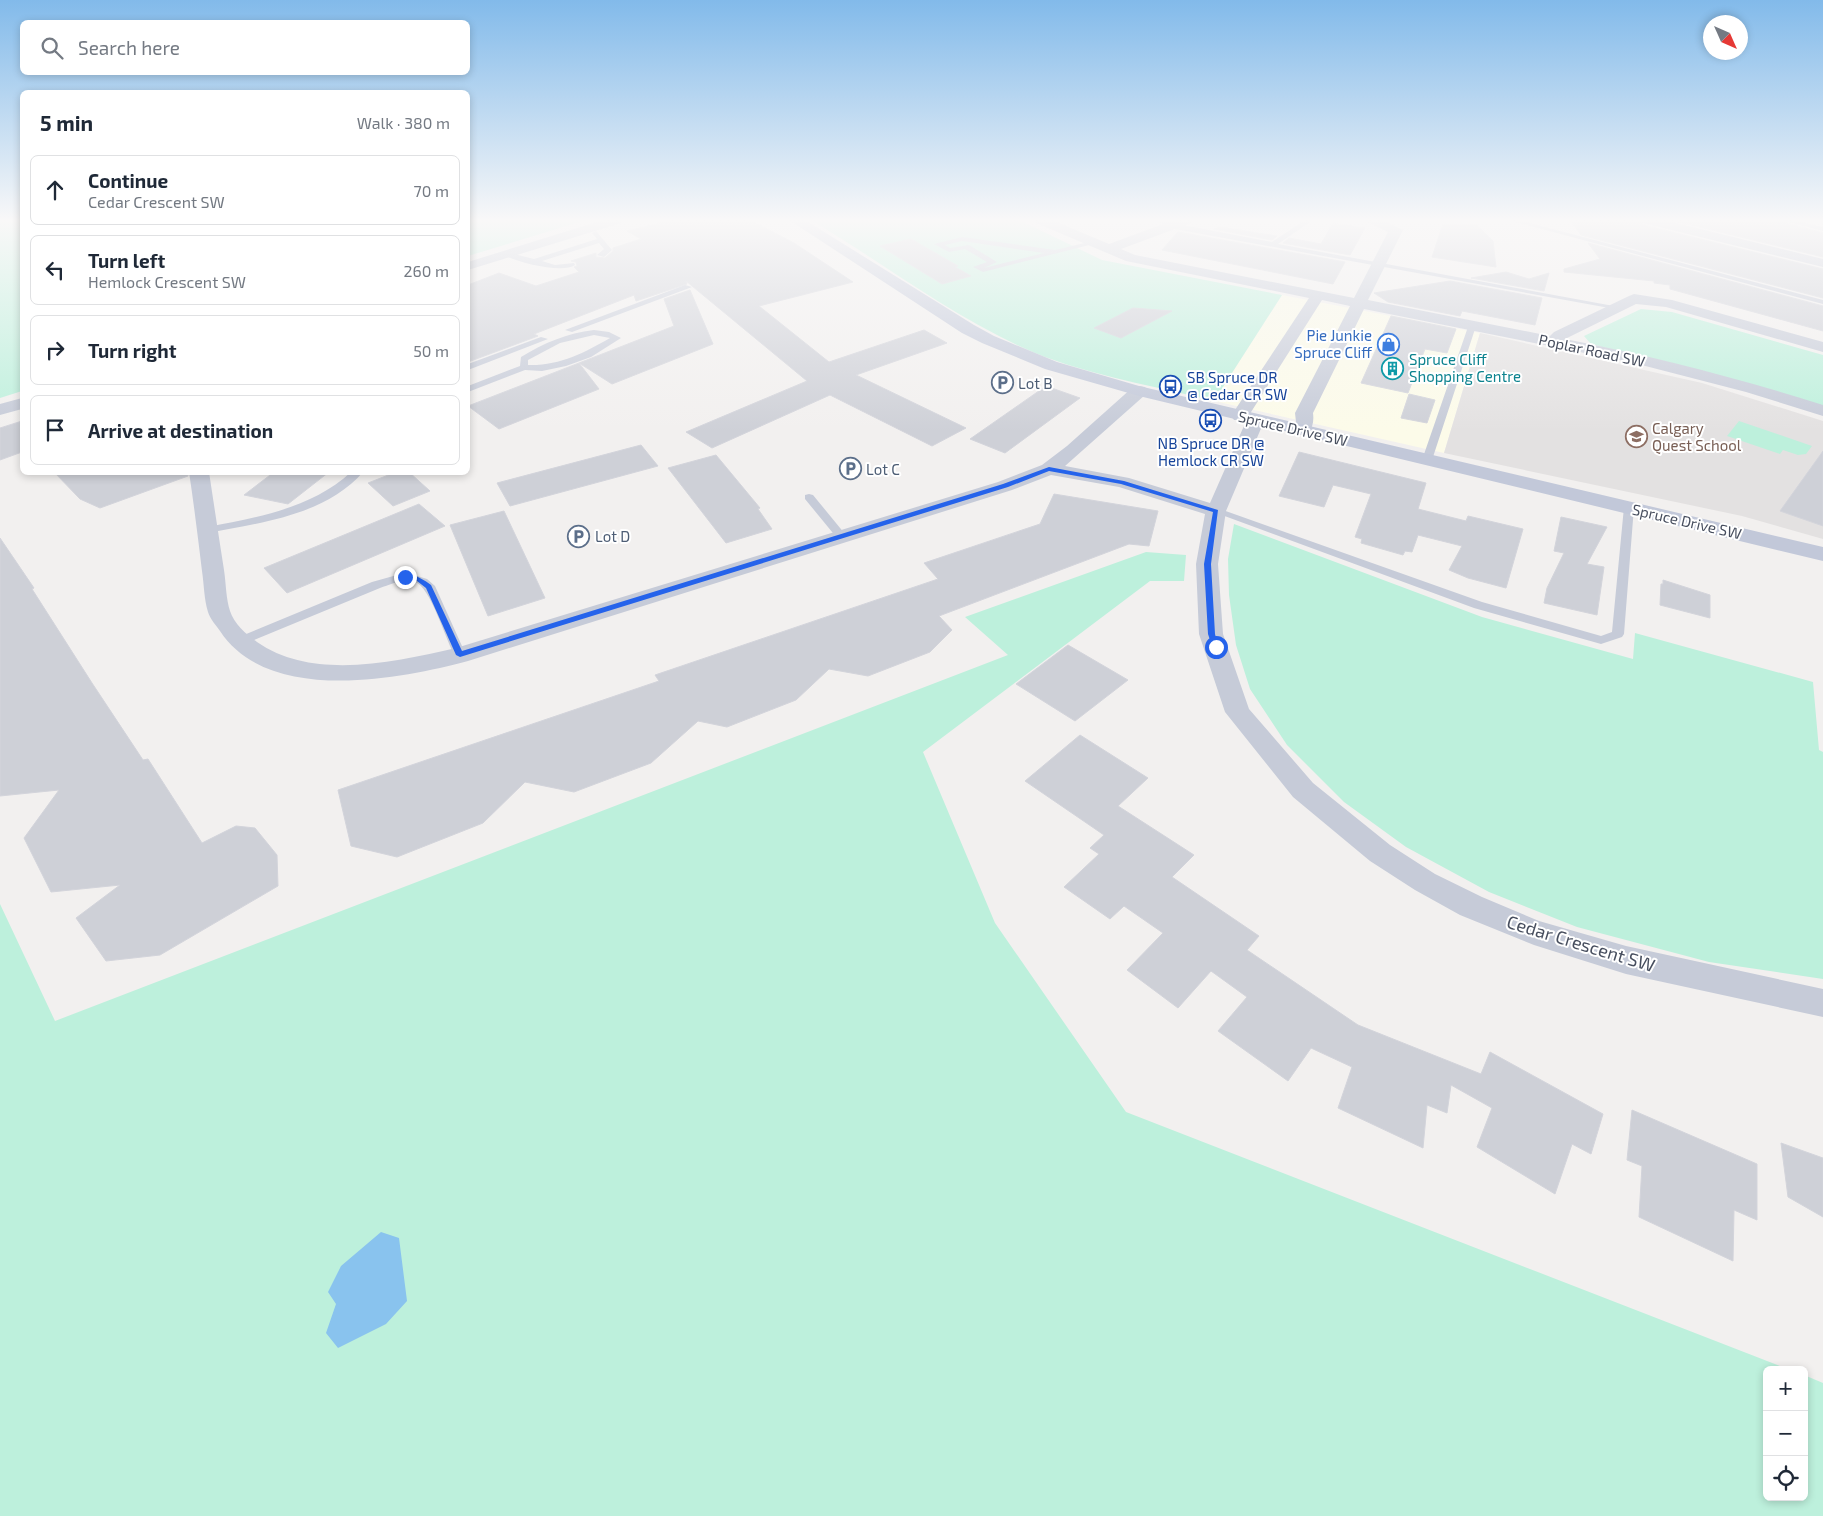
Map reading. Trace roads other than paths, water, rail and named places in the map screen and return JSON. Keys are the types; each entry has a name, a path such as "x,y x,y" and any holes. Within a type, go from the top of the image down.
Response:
{"street":[{"name":"Spruce Drive SW","path":"906,291 996,344 1040,362 1138,392 1823,554"},
{"name":"Poplar Road SW","path":"1297,291 1631,357 1752,388 1823,411"},
{"path":"1302,430 1305,422 1304,413 1366,291"},
{"name":"Cedar Crescent SW","path":"1318,295 1248,418 1216,511 1207,564 1211,634 1238,712 1302,790 1380,853 1425,882 1472,906 1534,932 1626,960 1823,1003"},
{"path":"1554,342 1560,334 1634,299 1667,303 1823,347"},
{"path":"199,475 219,613 228,631 238,642 259,654 288,666 331,672 382,671 416,666 460,655 1005,486 1049,469 1074,450 1138,392"},
{"path":"0,410 20,404"},
{"path":"1049,469 1122,482 1216,511"}],"lane":[{"path":"470,366 675,291"},
{"path":"1526,291 1615,307"},
{"path":"1780,291 1823,302"},
{"path":"1427,460 1472,326"},
{"path":"470,388 524,367 542,368 563,364 588,355 617,338 607,333 584,334 535,351 524,359 524,367"},
{"path":"208,530 250,522 315,502 349,482 355,475"},
{"path":"809,497 841,536"},
{"path":"1216,511 1478,605 1601,640 1618,634 1629,507"},
{"path":"238,642 376,584 394,579 411,578 419,579 429,586 460,655"}],"water":[{"path":"381,1232 399,1238 407,1301 386,1324 338,1348 326,1333 336,1304 328,1292 341,1266"}],"place":[{"name":"Pie Junkie Spruce Cliff","path":"1388,344"},
{"name":"Spruce Cliff Shopping Centre","path":"1393,368"},
{"name":"Lot B","path":"1002,383"},
{"name":"SB Spruce DR @ Cedar CR SW","path":"1171,386"},
{"name":"NB Spruce DR @ Hemlock CR SW","path":"1211,420"},
{"name":"Calgary Quest School","path":"1636,437"},
{"name":"Lot C","path":"850,469"},
{"name":"Lot D","path":"579,536"}]}
